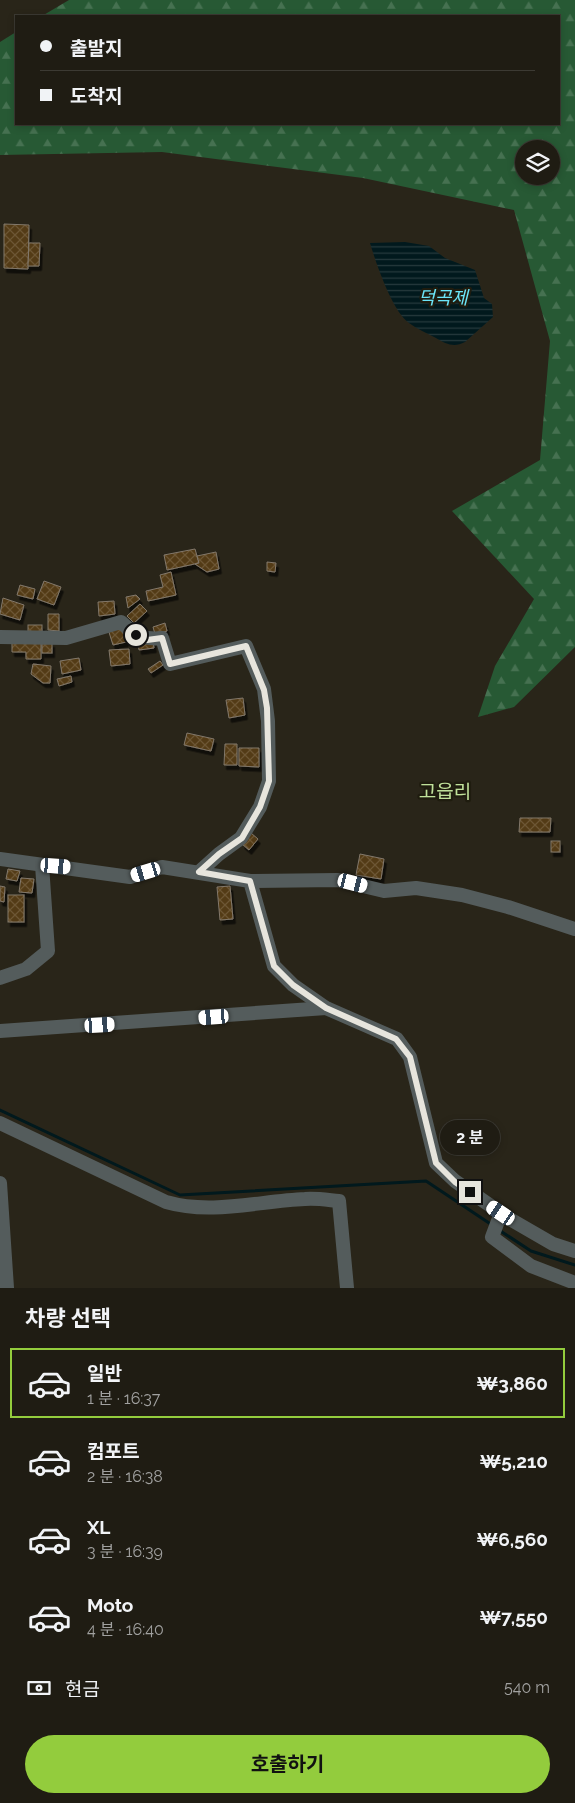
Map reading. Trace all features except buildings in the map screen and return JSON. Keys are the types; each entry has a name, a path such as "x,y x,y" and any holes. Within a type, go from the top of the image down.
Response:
{"street":[{"path":"0,637 66,638 121,622 136,635 147,640 162,638 170,664 246,646 266,699 269,781 260,807 242,838 219,854 199,872"},
{"path":"0,859 130,877 162,866 250,881 338,880 384,891 416,888 444,892 508,907 575,929"},
{"path":"0,978 26,970 48,951 42,865"},
{"path":"250,881 274,966 293,985 326,1008 396,1039 410,1057 436,1163 455,1182 501,1213 553,1244 575,1251"},
{"path":"0,1031 326,1008"},
{"path":"0,1123 166,1202 184,1207 208,1208 306,1199 340,1201 347,1288"},
{"path":"0,1183 7,1288"},
{"path":"501,1213 492,1237 531,1266 575,1282"}],"green space":[{"path":"69,0 575,0 575,647 514,707 478,717 495,666 534,599 452,511 540,460 550,341 514,210 363,178 162,152 0,155 0,42 15,33 15,125 560,125 560,15 44,15"}],"water":[{"name":"덕곡제","path":"405,242 429,246 445,258 475,270 484,298 492,304 493,317 465,342 454,345 450,344 419,329 403,317 391,298 370,243"}],"waterway":[{"path":"0,1110 180,1195 426,1181 492,1225"},
{"path":"499,1230 531,1251 575,1265"}],"district":[{"name":"고읍리","path":"445,791"}],"route":[{"path":"136,635 147,640 162,638 170,664 246,646 264,690 268,721 269,781 260,807 242,838 219,854 199,872 250,881 274,966 293,985 326,1008 396,1039 410,1057 436,1163 455,1182 470,1192"}]}
